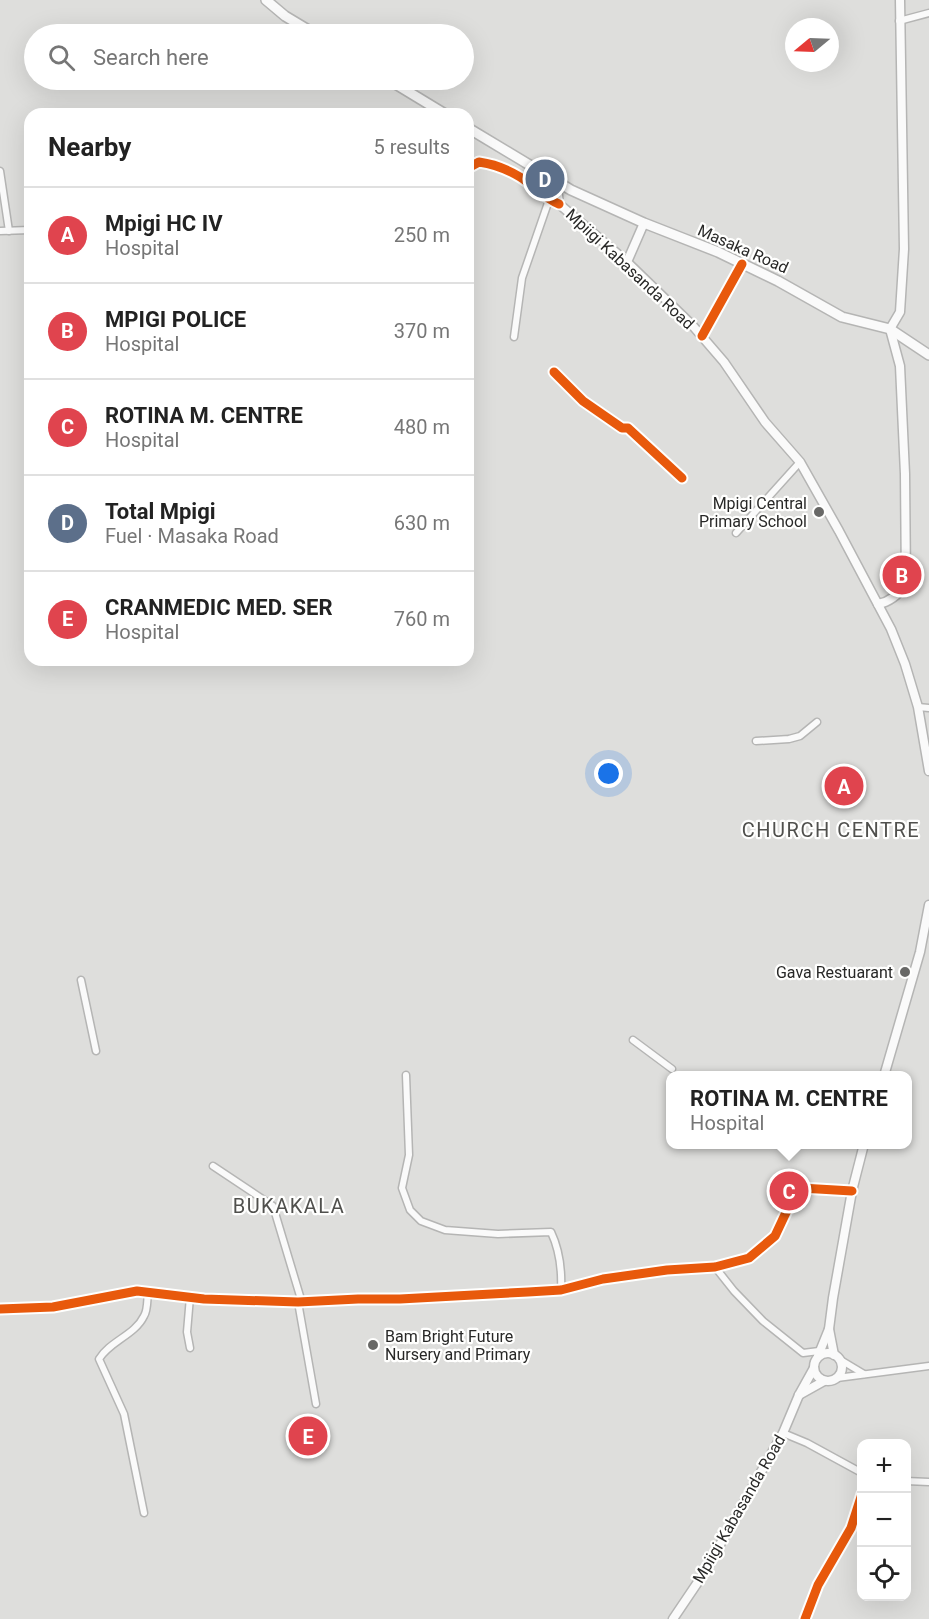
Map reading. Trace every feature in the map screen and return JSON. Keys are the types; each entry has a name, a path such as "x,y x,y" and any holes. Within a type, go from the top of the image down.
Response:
{"main road":[{"path":"266,0 298,24"},
{"path":"878,604 894,597 906,584 905,474 900,366 890,329 900,312 904,260 900,0"},
{"path":"405,90 435,108"},
{"name":"Masaka Road","path":"474,132 571,189 644,223 718,252 802,293 842,316 890,329 927,351"},
{"path":"542,173 557,187 559,204"},
{"name":"Mpiigi Kabasanda Road","path":"559,204 627,262 702,336 724,362 765,422 800,462 878,604 905,664 918,707 929,771"},
{"path":"627,262 644,223"},
{"path":"885,1071 920,952 929,905"},
{"path":"799,1395 824,1381 837,1378 841,1372 830,1329 832,1298 852,1191 863,1149"},
{"path":"824,1381 817,1376 814,1368 830,1329"},
{"path":"819,1353 837,1357"},
{"name":"Mpiigi Kabasanda Road","path":"673,1619 704,1573 783,1433 799,1395 814,1368"}],"street":[{"path":"899,21 929,13"},
{"path":"474,165 479,162 500,166 519,176 549,200 559,204"},
{"path":"0,171 9,231"},
{"path":"513,337 522,278 549,200"},
{"path":"0,231 24,230"},
{"path":"702,336 742,264"},
{"path":"554,372 583,401 622,428 628,429 682,478"},
{"path":"736,533 800,462"},
{"path":"918,707 929,708"},
{"path":"756,741 800,736 817,722"},
{"path":"81,980 96,1051"},
{"path":"633,1040 672,1069"},
{"path":"406,1074 409,1155 402,1188 410,1210 422,1221 445,1230 498,1234 551,1232 561,1262 561,1290"},
{"path":"213,1166 273,1206 300,1296 298,1302 316,1404"},
{"path":"0,1309 53,1307 137,1292 249,1301 298,1302 561,1290 603,1279 667,1270 715,1267 749,1258 775,1236 790,1204 801,1188 852,1191"},
{"path":"715,1267 734,1291 774,1331 803,1353 819,1353"},
{"path":"144,1513 124,1414 99,1359 103,1352 137,1326 145,1315 148,1292"},
{"path":"190,1297 187,1332 190,1348"},
{"path":"837,1357 864,1374"},
{"path":"837,1378 929,1366"},
{"path":"783,1433 807,1443 857,1471"},
{"path":"911,1481 929,1482"},
{"path":"805,1619 818,1585 851,1528 857,1508"}],"cycle path":[{"path":"474,165 479,162 505,169 559,204"},
{"path":"702,336 742,264"},
{"path":"554,372 583,401 622,428 628,428 682,478"},
{"path":"0,1309 53,1307 137,1291 204,1299 298,1302 561,1290 603,1279 667,1270 715,1267 749,1258 775,1236 790,1204 801,1188 852,1191"},
{"path":"805,1619 818,1585 851,1528 857,1509"}],"place":[{"name":"Total Mpigi","path":"545,179"},
{"name":"Mpigi Central Primary School","path":"819,512"},
{"name":"MPIGI POLICE","path":"902,575"},
{"name":"Mpigi HC IV","path":"844,786"},
{"name":"Gava Restuarant","path":"905,972"},
{"name":"ROTINA M. CENTRE","path":"789,1191"},
{"name":"Bam Bright Future Nursery and Primary","path":"373,1345"},
{"name":"CRANMEDIC MED. SER","path":"308,1436"}],"district":[{"name":"CHURCH CENTRE","path":"831,830"},
{"name":"BUKAKALA","path":"289,1206"}]}
